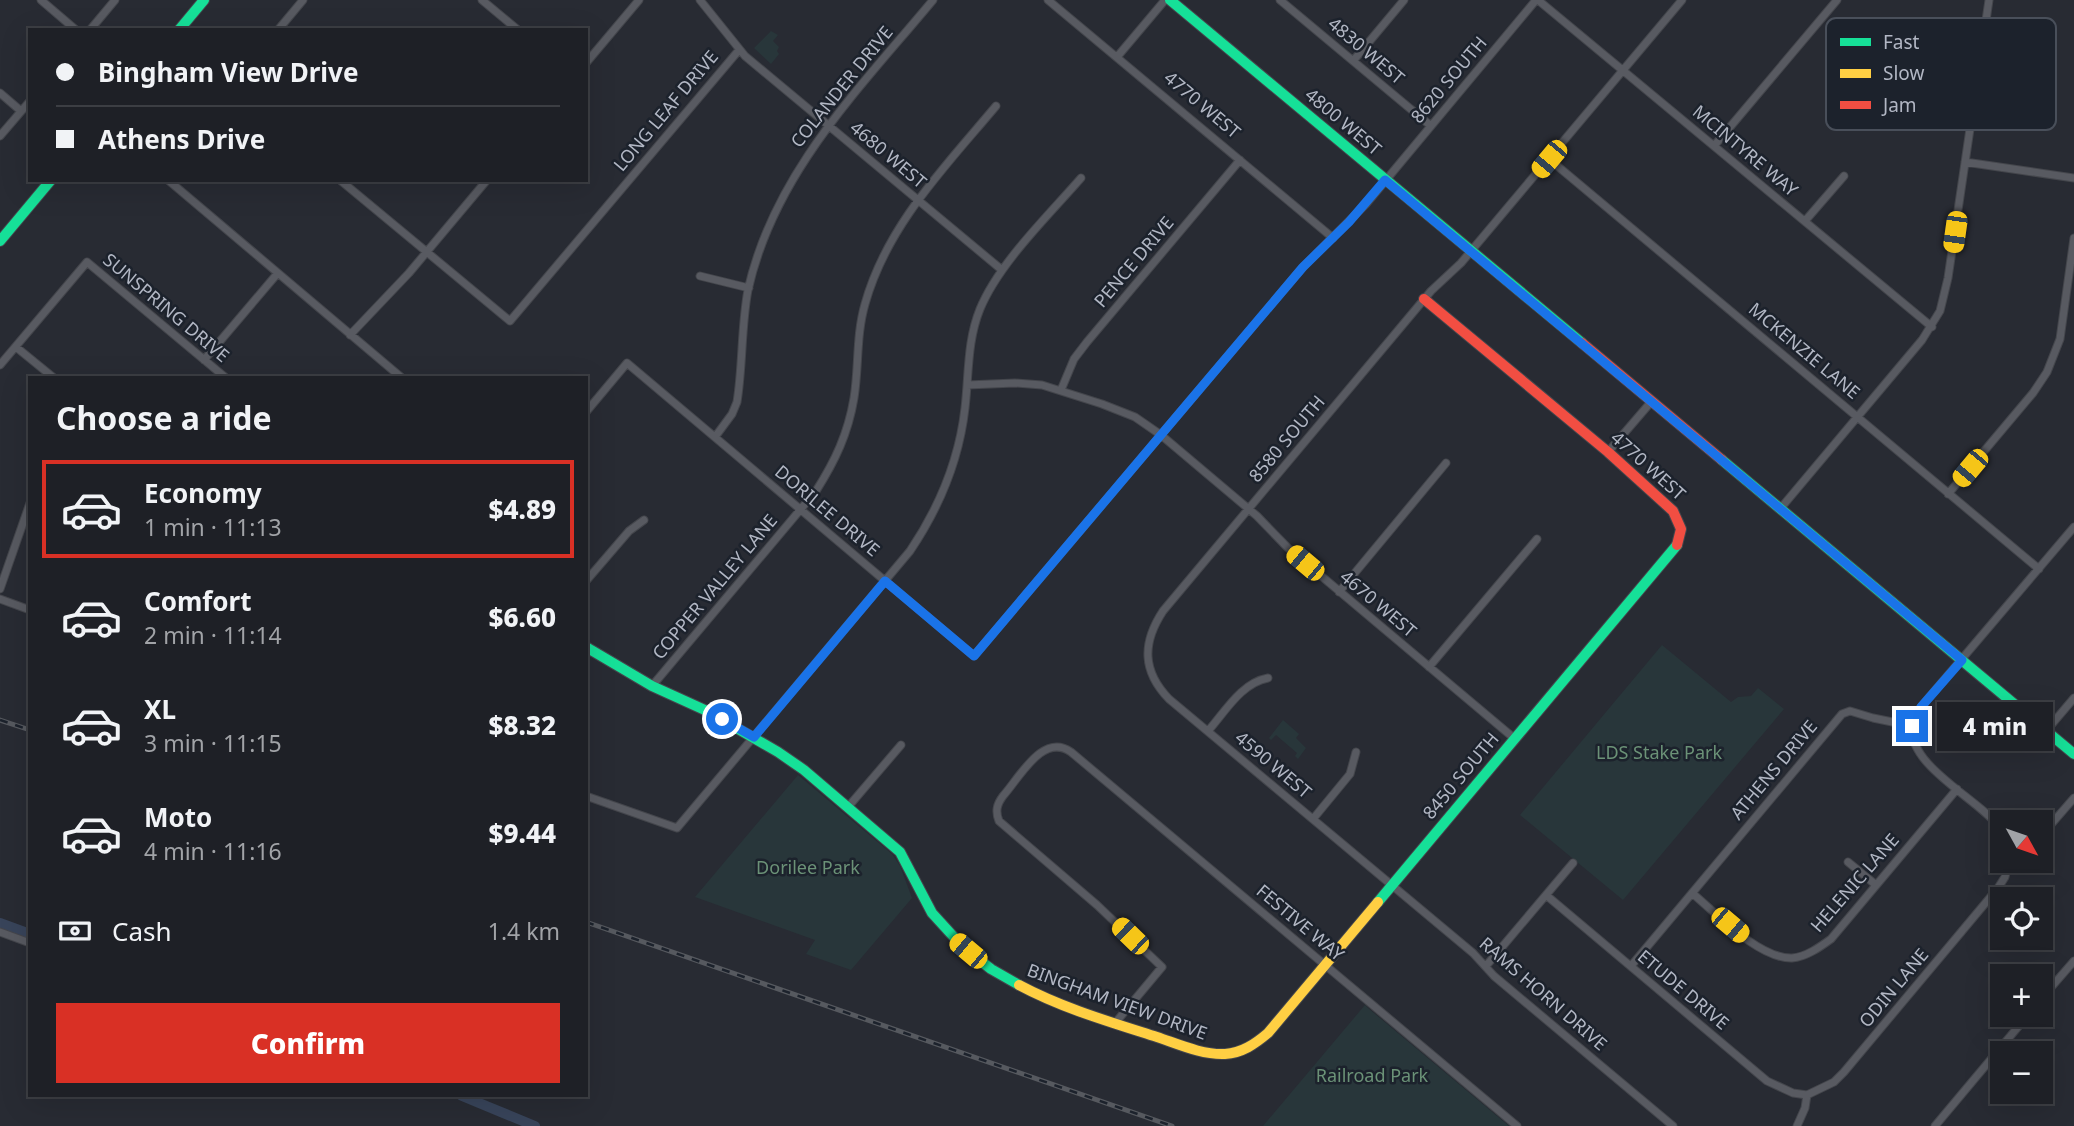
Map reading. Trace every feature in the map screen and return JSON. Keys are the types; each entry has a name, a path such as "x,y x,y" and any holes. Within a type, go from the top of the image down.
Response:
{"street":[{"path":"41,0 74,28"},
{"path":"91,28 115,0"},
{"path":"181,28 204,0"},
{"path":"280,28 303,0"},
{"path":"482,0 516,28"},
{"path":"588,61 639,0"},
{"name":"4680 WEST","path":"700,0 739,50 1002,270"},
{"name":"COLANDER DRIVE","path":"715,437 732,414 737,402 743,323 749,288 762,243 777,206 804,158 828,125 933,0"},
{"name":"4770 WEST","path":"1048,0 1333,237"},
{"path":"1117,57 1168,0"},
{"name":"4800 WEST","path":"1168,0 2074,754"},
{"name":"4830 WEST","path":"1280,0 1431,126"},
{"path":"1353,61 1404,0"},
{"name":"8620 SOUTH","path":"1385,180 1537,0"},
{"name":"MCINTYRE WAY","path":"1537,0 1932,327"},
{"name":"8580 SOUTH","path":"1148,659 1150,637 1163,611 1424,299 1471,251 1682,0"},
{"path":"1714,146 1836,0"},
{"path":"1986,18 1989,0"},
{"name":"LONG LEAF DRIVE","path":"427,252 510,321 739,50"},
{"path":"0,93 21,111"},
{"path":"0,136 28,103"},
{"name":"COPPER VALLEY LANE","path":"652,686 816,491 836,461 855,396 858,340 864,305 876,270 917,200 996,106"},
{"path":"1780,509 1932,327 1944,299 1970,130"},
{"name":"MCKENZIE LANE","path":"1549,159 2039,569"},
{"name":"PENCE DRIVE","path":"1061,390 1074,359 1087,342 1240,160"},
{"path":"1965,162 2074,178"},
{"path":"1805,221 1844,176"},
{"path":"588,797 677,828 885,581 920,536 944,491 959,446 968,353 975,324 989,291 1002,270 1081,177"},
{"name":"DORILEE DRIVE","path":"588,410 627,363 974,656 1303,267 1366,204 1385,180"},
{"path":"0,241 49,182"},
{"path":"171,182 400,376"},
{"path":"343,182 427,252"},
{"path":"351,335 427,252 485,182"},
{"path":"1948,494 2033,393 2047,372 2060,339 2074,238"},
{"name":"SUNSPRING DRIVE","path":"16,347 87,262 224,376"},
{"path":"204,360 277,274"},
{"path":"700,276 749,288"},
{"name":"4770 WEST","path":"1424,299 1608,452 1673,511 1683,527"},
{"path":"0,365 16,347 52,376"},
{"name":"4670 WEST","path":"967,385 1027,383 1061,390 1125,412 1161,435 1249,509 1287,548 1515,739"},
{"path":"1608,452 1651,402"},
{"path":"1339,592 1446,463"},
{"path":"0,589 28,509"},
{"path":"588,579 629,531 644,520"},
{"name":"8450 SOUTH","path":"1257,1043 1680,542 1683,527"},
{"path":"1990,816 1921,757 1913,740 1912,726 1921,707 2074,527"},
{"path":"1429,667 1537,539"},
{"path":"0,599 28,609"},
{"name":"BINGHAM VIEW DRIVE","path":"588,647 652,686 707,711 754,737 804,770 900,852 927,907 954,940 1007,980 1031,992 1213,1055 1232,1054 1257,1043"},
{"name":"4590 WEST","path":"1148,659 1152,677 1160,689 1392,886"},
{"path":"1208,731 1247,686 1256,680 1268,678"},
{"path":"2046,731 2074,698"},
{"name":"ATHENS DRIVE","path":"1631,966 1842,714 1850,710 1866,717 1912,726"},
{"path":"848,807 901,745"},
{"name":"FESTIVE WAY","path":"1116,1022 1162,967 1097,905 999,821 996,814 999,802 1046,747 1060,746 1072,752 1517,1126"},
{"path":"1313,819 1350,774 1356,751"},
{"name":"HELENIC LANE","path":"1692,893 1755,945 1776,955 1793,958 1808,954 1831,939 1957,789"},
{"path":"2053,822 2074,798"},
{"path":"1849,862 1876,885"},
{"path":"1486,966 1573,863"},
{"name":"ODIN LANE","path":"1807,1095 1834,1082 1844,1072 1998,888 2006,873"},
{"name":"RAMS HORN DRIVE","path":"1392,886 1486,966 1494,976 1673,1126"},
{"name":"ETUDE DRIVE","path":"1546,895 1767,1081 1786,1091 1807,1095"},
{"path":"0,932 28,942"},
{"path":"2053,985 2074,961"},
{"path":"1935,1126 2018,1027"},
{"path":"1797,1126 1807,1095"}],"green space":[{"path":"771,31 778,35 773,41 779,47 779,54 771,64 754,48"},
{"name":"LDS Stake Park","path":"1662,645 1731,702 1738,697 1751,696 1758,688 1784,709 1623,900 1520,815"},
{"path":"1283,720 1299,734 1296,738 1306,748 1298,759 1295,756 1297,753 1276,735 1271,740 1269,738"},
{"name":"Dorilee Park","path":"798,775 892,854 900,866 912,898 851,970 806,954 815,940 695,897"},
{"name":"Railroad Park","path":"1365,1005 1368,1008 1509,1126 1263,1126"}],"waterway":[{"path":"0,923 28,933"},
{"path":"464,1097 535,1126"}],"railway":[{"path":"0,720 28,729"},
{"path":"588,923 1172,1126"}],"traffic: fast":[{"path":"181,28 204,0"},
{"path":"1170,0 1582,343"},
{"path":"0,241 49,182"},
{"path":"1722,460 2074,754"},
{"path":"1378,902 1677,545"},
{"path":"588,648 652,686 707,711 804,770 900,852 932,913 963,947 991,969 1019,985"}],"traffic: slow":[{"path":"1019,985 1069,1008 1190,1049 1216,1054 1237,1052 1268,1033 1378,902"}],"traffic: jam":[{"path":"1424,299 1608,452 1673,511 1681,529 1677,545"},
{"path":"1582,343 1722,460"}],"route":[{"path":"722,719 754,737 885,581 974,656 1303,267 1366,204 1385,180 1962,660 1921,707 1912,726"}]}
